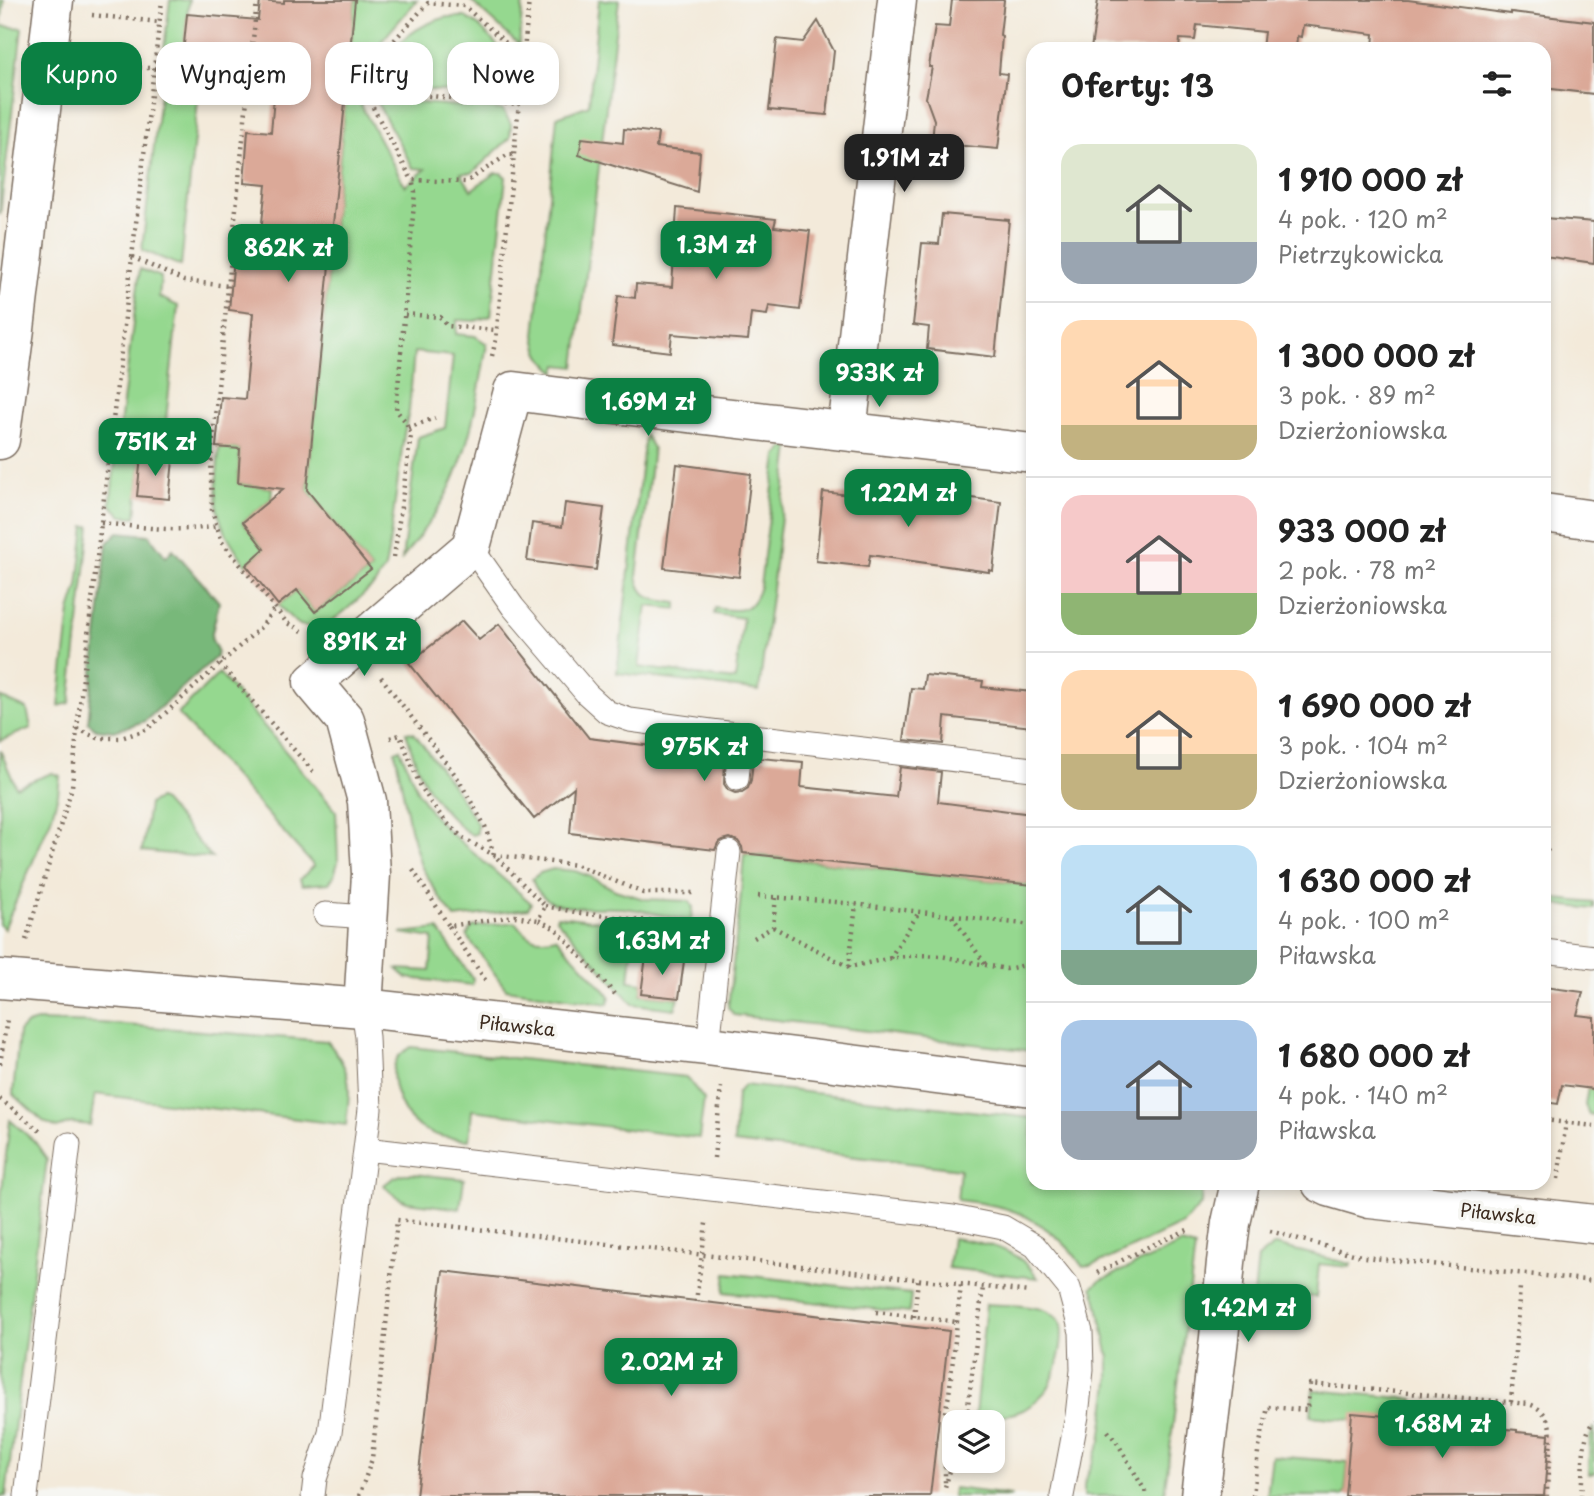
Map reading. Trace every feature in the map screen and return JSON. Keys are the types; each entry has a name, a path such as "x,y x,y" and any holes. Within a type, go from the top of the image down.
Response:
{"street":[{"path":"847,431 897,0"},
{"path":"0,440 15,329 71,7"},
{"path":"363,1008 371,874 367,801 345,719 313,682 471,547 502,377 847,431 1026,452"},
{"path":"1551,514 1594,520"},
{"name":"Piławska","path":"7,979 363,1008 708,1046 1026,1086"},
{"path":"1200,1496 1226,1262 1238,1190"},
{"name":"Piławska","path":"1339,1190 1370,1199 1594,1224"}],"lane":[{"path":"471,547 513,607 587,694 607,712 630,720 741,735 1026,768"},
{"path":"737,779 741,735"},
{"path":"708,1046 729,852"},
{"path":"325,914 368,917"},
{"path":"1551,952 1594,957"},
{"path":"313,1496 315,1479 330,1433 370,1109 368,1037 363,1008"},
{"path":"26,1496 69,1144"},
{"path":"365,1150 953,1217 1003,1227 1035,1246 1069,1288 1081,1332 1082,1370 1077,1416 1062,1496"}],"path":[{"path":"0,1063 7,979 72,787 162,0"},
{"path":"253,42 257,0"},
{"path":"525,42 529,0"},
{"path":"392,42 429,1 463,3 505,42"},
{"path":"71,7 159,22"},
{"path":"142,68 154,69"},
{"path":"247,105 212,447 212,511 222,542 286,623 312,635 327,632 337,625 376,670 457,777 485,826 494,855"},
{"path":"372,105 412,180 415,192 396,410 407,422 411,435 393,564"},
{"path":"502,377 496,330 519,105"},
{"path":"412,180 466,182 507,155 514,155"},
{"path":"131,257 184,281 229,286"},
{"path":"405,314 440,317 447,326 496,330"},
{"path":"408,428 435,418"},
{"path":"101,523 170,530 196,530 217,526"},
{"path":"77,729 98,738 121,738 146,730 262,626 274,609"},
{"path":"220,664 319,778 343,789 363,785"},
{"path":"383,741 400,735 419,783 446,822 463,838 494,855 545,906 580,913 693,926 696,893"},
{"path":"494,855 577,865 643,893 724,894 856,904 1026,924"},
{"path":"407,862 487,983"},
{"path":"849,967 856,904"},
{"path":"538,920 545,906"},
{"path":"890,958 919,912"},
{"path":"952,915 986,965"},
{"path":"449,926 515,916 538,920 556,929 620,1000"},
{"path":"773,927 849,967 920,955 941,956 1006,969 1026,965"},
{"path":"0,1099 51,1140 69,1144"},
{"path":"1551,1120 1594,1126"},
{"path":"1558,1183 1566,1122"},
{"path":"359,1496 372,1459 397,1220 1045,1294 1069,1288 1150,1246 1194,1227"},
{"path":"1277,1233 1364,1257 1594,1280"},
{"path":"914,1317 918,1280"},
{"path":"944,1496 944,1412 949,1395 961,1285"},
{"path":"967,1410 983,1287"},
{"path":"1511,1402 1520,1287"},
{"path":"876,1312 957,1322"},
{"path":"1253,1496 1258,1452 1268,1407 1307,1410 1310,1384 1536,1406 1546,1416 1552,1433 1547,1496"},
{"path":"1077,1416 1103,1427 1110,1433 1148,1496"},
{"path":"1581,1496 1586,1437 1588,1426 1594,1421"},
{"path":"945,1487 949,1473"}],"green space":[{"path":"0,0 4,0 1,26 22,28 0,215"},
{"path":"170,0 189,0 185,42 165,42"},
{"path":"355,0 417,0 381,42 351,42"},
{"path":"470,0 523,0 519,42 516,42"},
{"path":"599,0 619,0 575,367 558,365 556,372 541,356 535,335 557,117 589,105"},
{"path":"447,17 465,17 478,25 494,42 447,42 447,92 433,90 433,42 401,42 433,21"},
{"path":"433,104 503,110 511,124 510,138 472,173 461,173 471,190 495,173 506,177 491,316 475,321 457,320 456,334 475,336 487,344 472,422 454,479 425,529 402,559 418,437 445,428 453,356 414,352 409,411 385,568 375,584 345,611 325,626 312,628 300,625 278,605 297,590 315,612 371,569 307,490 345,105 361,105 405,186 426,169 413,168 378,105"},
{"path":"159,105 197,105 181,266 142,250"},
{"path":"140,269 161,277 159,297 178,306 162,458 141,457 136,517 122,516 110,504"},
{"path":"645,435 653,448 637,576 646,595 656,600 677,603 677,609 647,606 639,667 735,680 743,618 714,614 715,608 744,609 757,595 777,456 785,447 790,447 759,691 617,673"},
{"path":"219,447 240,449 238,483 272,488 271,499 243,522 264,549 246,565 228,536 218,512 216,490"},
{"path":"85,526 90,526 70,703 59,706 70,611 78,586"},
{"path":"118,532 149,535 166,557 173,549 219,602 211,638 218,652 216,657 145,721 114,731 96,729 88,722 107,543"},
{"path":"219,673 336,811 338,862 329,883 302,885 300,879 314,866 178,714"},
{"path":"0,697 27,709 31,728 0,741"},
{"path":"406,732 414,733 451,783 477,823 477,833 473,835 466,832 437,801 419,770"},
{"path":"400,749 417,790 432,814 531,903 528,909 455,918 421,866 410,828 395,751"},
{"path":"0,750 16,787 52,773 60,776 51,819 4,929 0,924"},
{"path":"158,799 163,801 212,858 142,851 149,804"},
{"path":"744,854 1026,884 1026,1050 734,1015 728,1007"},
{"path":"553,869 575,871 615,890 644,899 689,901 693,907 691,919 688,921 623,908 577,907 553,903 540,893 532,879"},
{"path":"1556,899 1594,903 1594,909 1556,905"},
{"path":"557,916 680,930 688,940 634,934 629,981 643,983 641,994 679,998 675,1009 633,1004 556,919"},
{"path":"515,922 532,937 556,937 610,996 608,1004 506,989 467,936 472,927"},
{"path":"438,929 473,979 472,985 407,978 397,969 430,971 433,938 401,933"},
{"path":"37,1021 100,1023 327,1041 346,1071 349,1100 346,1125 95,1094 90,1125 71,1123 57,1128 44,1122 13,1094 19,1032 27,1024"},
{"path":"411,1047 686,1077 704,1099 699,1138 472,1110 469,1140 435,1134 417,1125 405,1112 394,1084 395,1065 399,1056"},
{"path":"744,1085 1026,1117 1026,1190 1202,1190 1201,1205 1183,1224 1108,1259 1082,1266 1068,1247 1029,1218 1001,1207 957,1200 960,1169 734,1143 737,1094"},
{"path":"1588,1088 1594,1089 1594,1115 1589,1114 1585,1105"},
{"path":"10,1120 35,1142 47,1159 6,1496 0,1496 0,1207"},
{"path":"403,1174 464,1179 460,1209 407,1202 397,1197 384,1185"},
{"path":"952,1238 989,1245 1011,1253 1038,1278 948,1268"},
{"path":"1181,1244 1195,1248 1164,1496 1084,1496 1084,1484 1101,1441 1109,1383 1109,1357 1092,1287 1101,1280"},
{"path":"1275,1245 1351,1264 1350,1267 1319,1264 1316,1297 1264,1293 1261,1326 1251,1323 1258,1258"},
{"path":"726,1273 911,1294 909,1313 724,1292"},
{"path":"986,1304 1024,1306 1049,1312 1057,1317 1062,1335 1054,1374 1048,1388 1030,1406 1012,1414 1005,1415 1005,1410 975,1410"},
{"path":"1313,1390 1414,1399 1412,1422 1407,1421 1408,1419 1352,1420 1311,1416"},
{"path":"1594,1427 1594,1474 1588,1474 1590,1438"},
{"path":"1272,1456 1348,1462 1345,1493 1342,1496 1267,1496"},
{"path":"953,1488 1010,1495 1012,1496 952,1496"}],"building":[{"path":"284,0 355,0 351,42 325,42 325,105 345,105 307,490 371,569 315,612 297,590 278,605 246,565 264,549 243,522 283,489 238,483 240,449 216,447 221,397 245,399 253,313 229,310 234,258 258,260 266,185 244,183 248,130 271,132 273,105 311,105 311,42 184,42 187,14 258,20 260,1 284,3"},
{"path":"952,0 1004,0 999,73 1007,74 998,149 932,143 934,120 926,98 932,67 929,67 935,26 949,27"},
{"path":"1098,0 1408,0 1594,22 1594,94 1551,89 1551,42 1373,42 1374,34 1303,25 1301,37 1297,36 1297,42 1263,42 1264,32 1197,25 1195,40 1092,42"},
{"path":"818,21 834,51 827,115 769,110 777,39 803,42"},
{"path":"624,129 658,133 656,147 700,152 697,192 579,155 582,138 623,143"},
{"path":"677,208 776,219 774,227 810,231 800,310 769,306 767,315 751,313 748,340 672,334 670,352 612,345 618,296 635,298 636,284 672,287"},
{"path":"942,214 1009,220 995,357 927,349 929,327 913,325 922,243 939,244"},
{"path":"1551,219 1594,222 1594,263 1551,257"},
{"path":"141,456 173,460 169,499 137,496"},
{"path":"677,464 751,474 739,577 664,568"},
{"path":"851,486 1001,502 993,571 870,555 868,567 816,561 823,492 850,495"},
{"path":"565,503 604,508 596,570 527,561 532,523 562,527"},
{"path":"462,621 479,640 499,624 589,738 725,757 724,784 728,790 735,793 748,788 753,760 761,761 761,758 803,762 801,787 896,797 900,767 941,772 938,802 1026,813 1026,884 743,853 738,841 730,838 718,843 715,850 570,833 574,787 534,819 409,663"},
{"path":"925,675 983,681 982,687 1026,691 1026,726 945,717 943,744 904,740 911,688 923,689"},
{"path":"646,956 684,961 679,998 641,994"},
{"path":"1551,988 1583,992 1577,1015 1594,1017 1594,1089 1562,1085 1558,1104 1551,1103"},
{"path":"443,1271 949,1331 930,1496 416,1496"},
{"path":"1352,1413 1549,1435 1544,1496 1345,1496"}]}
